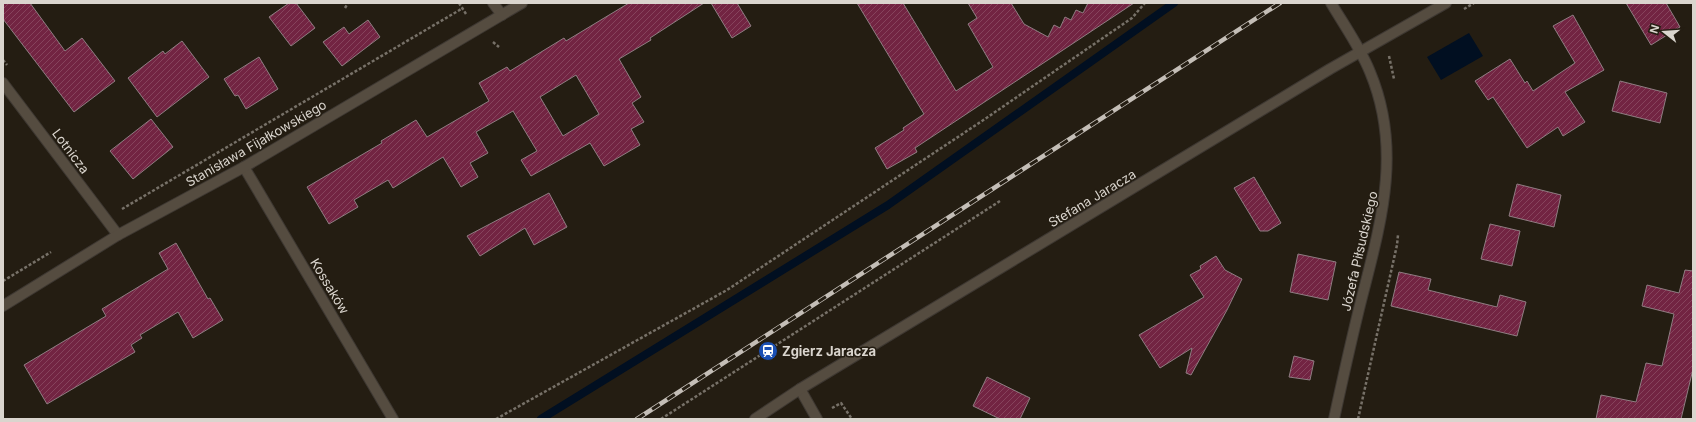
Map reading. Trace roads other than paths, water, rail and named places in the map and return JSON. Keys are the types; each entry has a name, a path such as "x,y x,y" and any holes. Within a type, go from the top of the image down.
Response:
{"street":[{"path":"493,3 502,15"},
{"name":"Stanisława Fijałkowskiego","path":"3,306 118,235 244,167 522,3"},
{"name":"Józefa Piłsudskiego","path":"1331,3 1370,72 1378,98 1384,128 1387,178 1382,216 1334,419"},
{"name":"Stefana Jaracza","path":"755,419 800,389 1360,52 1446,3"},
{"name":"Lotnicza","path":"3,83 118,235"},
{"name":"Kossaków","path":"244,167 393,419"},
{"path":"800,389 817,419"}],"water":[{"path":"1469,33 1483,56 1441,80 1427,57"}],"waterway":[{"path":"541,419 888,205 1174,3"}],"railway":[{"path":"637,419 1280,3"}],"place":[{"name":"Zgierz Jaracza","path":"768,351"}]}
